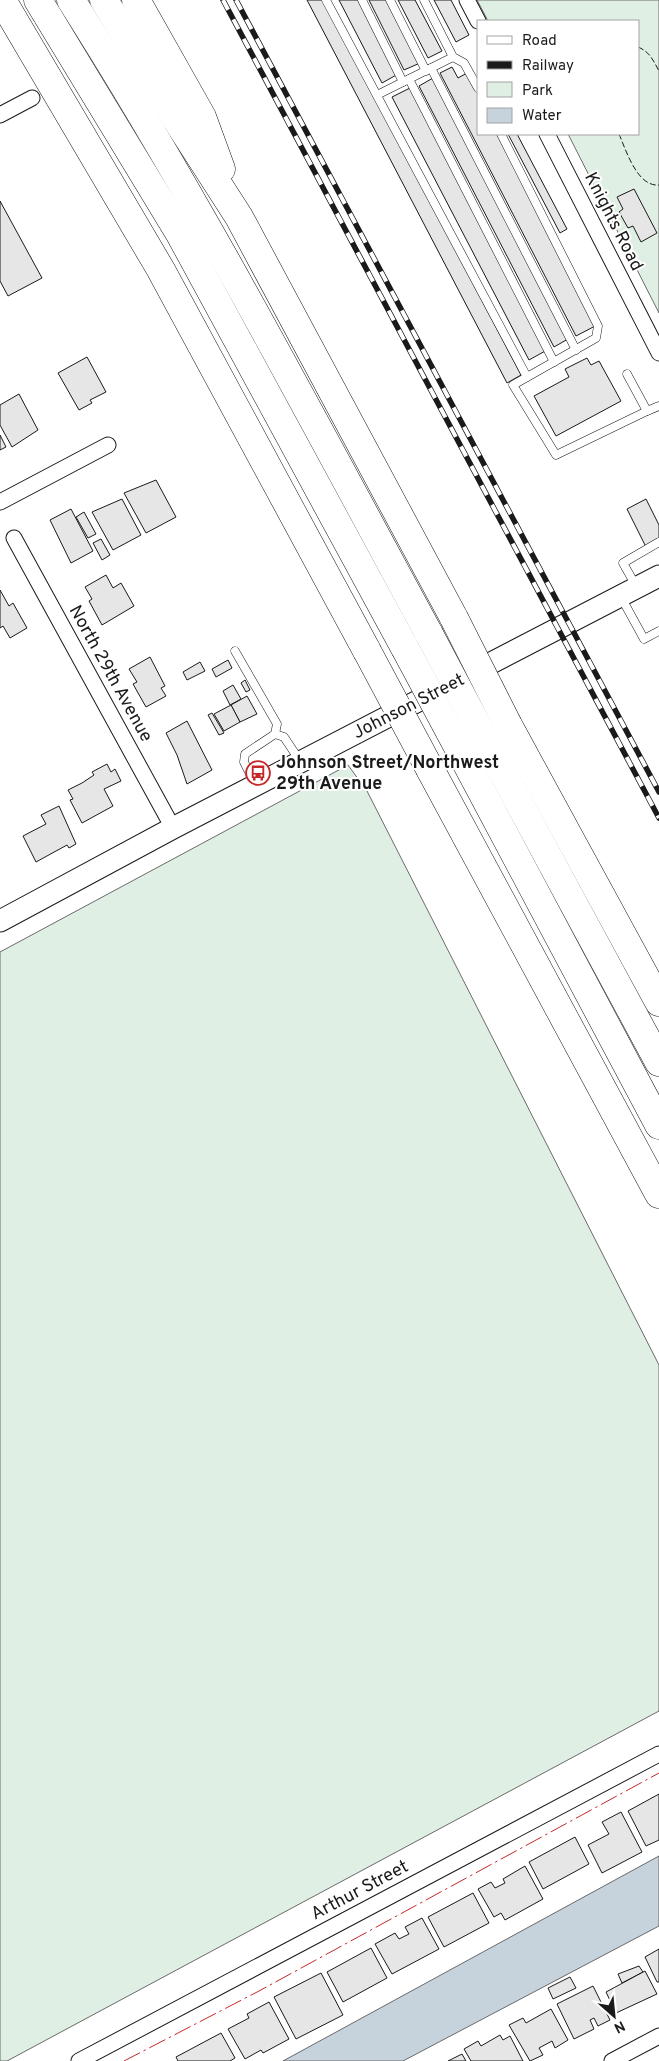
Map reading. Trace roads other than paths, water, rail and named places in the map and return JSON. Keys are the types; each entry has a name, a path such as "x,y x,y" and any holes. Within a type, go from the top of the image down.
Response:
{"highway":[{"path":"38,0 180,234 405,648 659,1125"},
{"path":"71,0 126,86 211,233 659,1062"},
{"path":"104,0 176,120 239,217 454,618 508,725 659,1002"},
{"path":"136,0 202,117 239,217"},
{"path":"6,9 161,270 659,1194"}],"street":[{"path":"467,0 477,20"},
{"path":"0,115 32,98"},
{"name":"Knights Road","path":"548,135 659,354"},
{"path":"0,502 108,445"},
{"name":"North 29th Avenue","path":"14,538 173,828"},
{"name":"Johnson Street","path":"0,921 173,828 302,763 659,576"},
{"name":"Arthur Street","path":"79,2061 659,1754"},
{"path":"612,2061 659,2036"}],"lane":[{"path":"326,0 527,377"},
{"path":"362,0 554,362"},
{"path":"390,0 429,69 576,350"},
{"path":"424,0 452,57 464,63 477,86"},
{"path":"377,95 452,57"},
{"path":"502,135 598,326 596,338 513,385 556,456 659,406"},
{"path":"627,374 647,411"},
{"path":"659,542 623,563 629,592 644,639 659,631"},
{"path":"235,651 277,724 275,734 245,754 244,762 256,786"},
{"path":"275,734 284,737 302,763"}],"water":[{"path":"659,1856 659,1926 403,2061 283,2061"}],"railway":[{"path":"223,0 659,818"},
{"path":"236,0 659,792"}],"place":[{"name":"Johnson Street/Northwest 29th Avenue","path":"258,773"}]}
